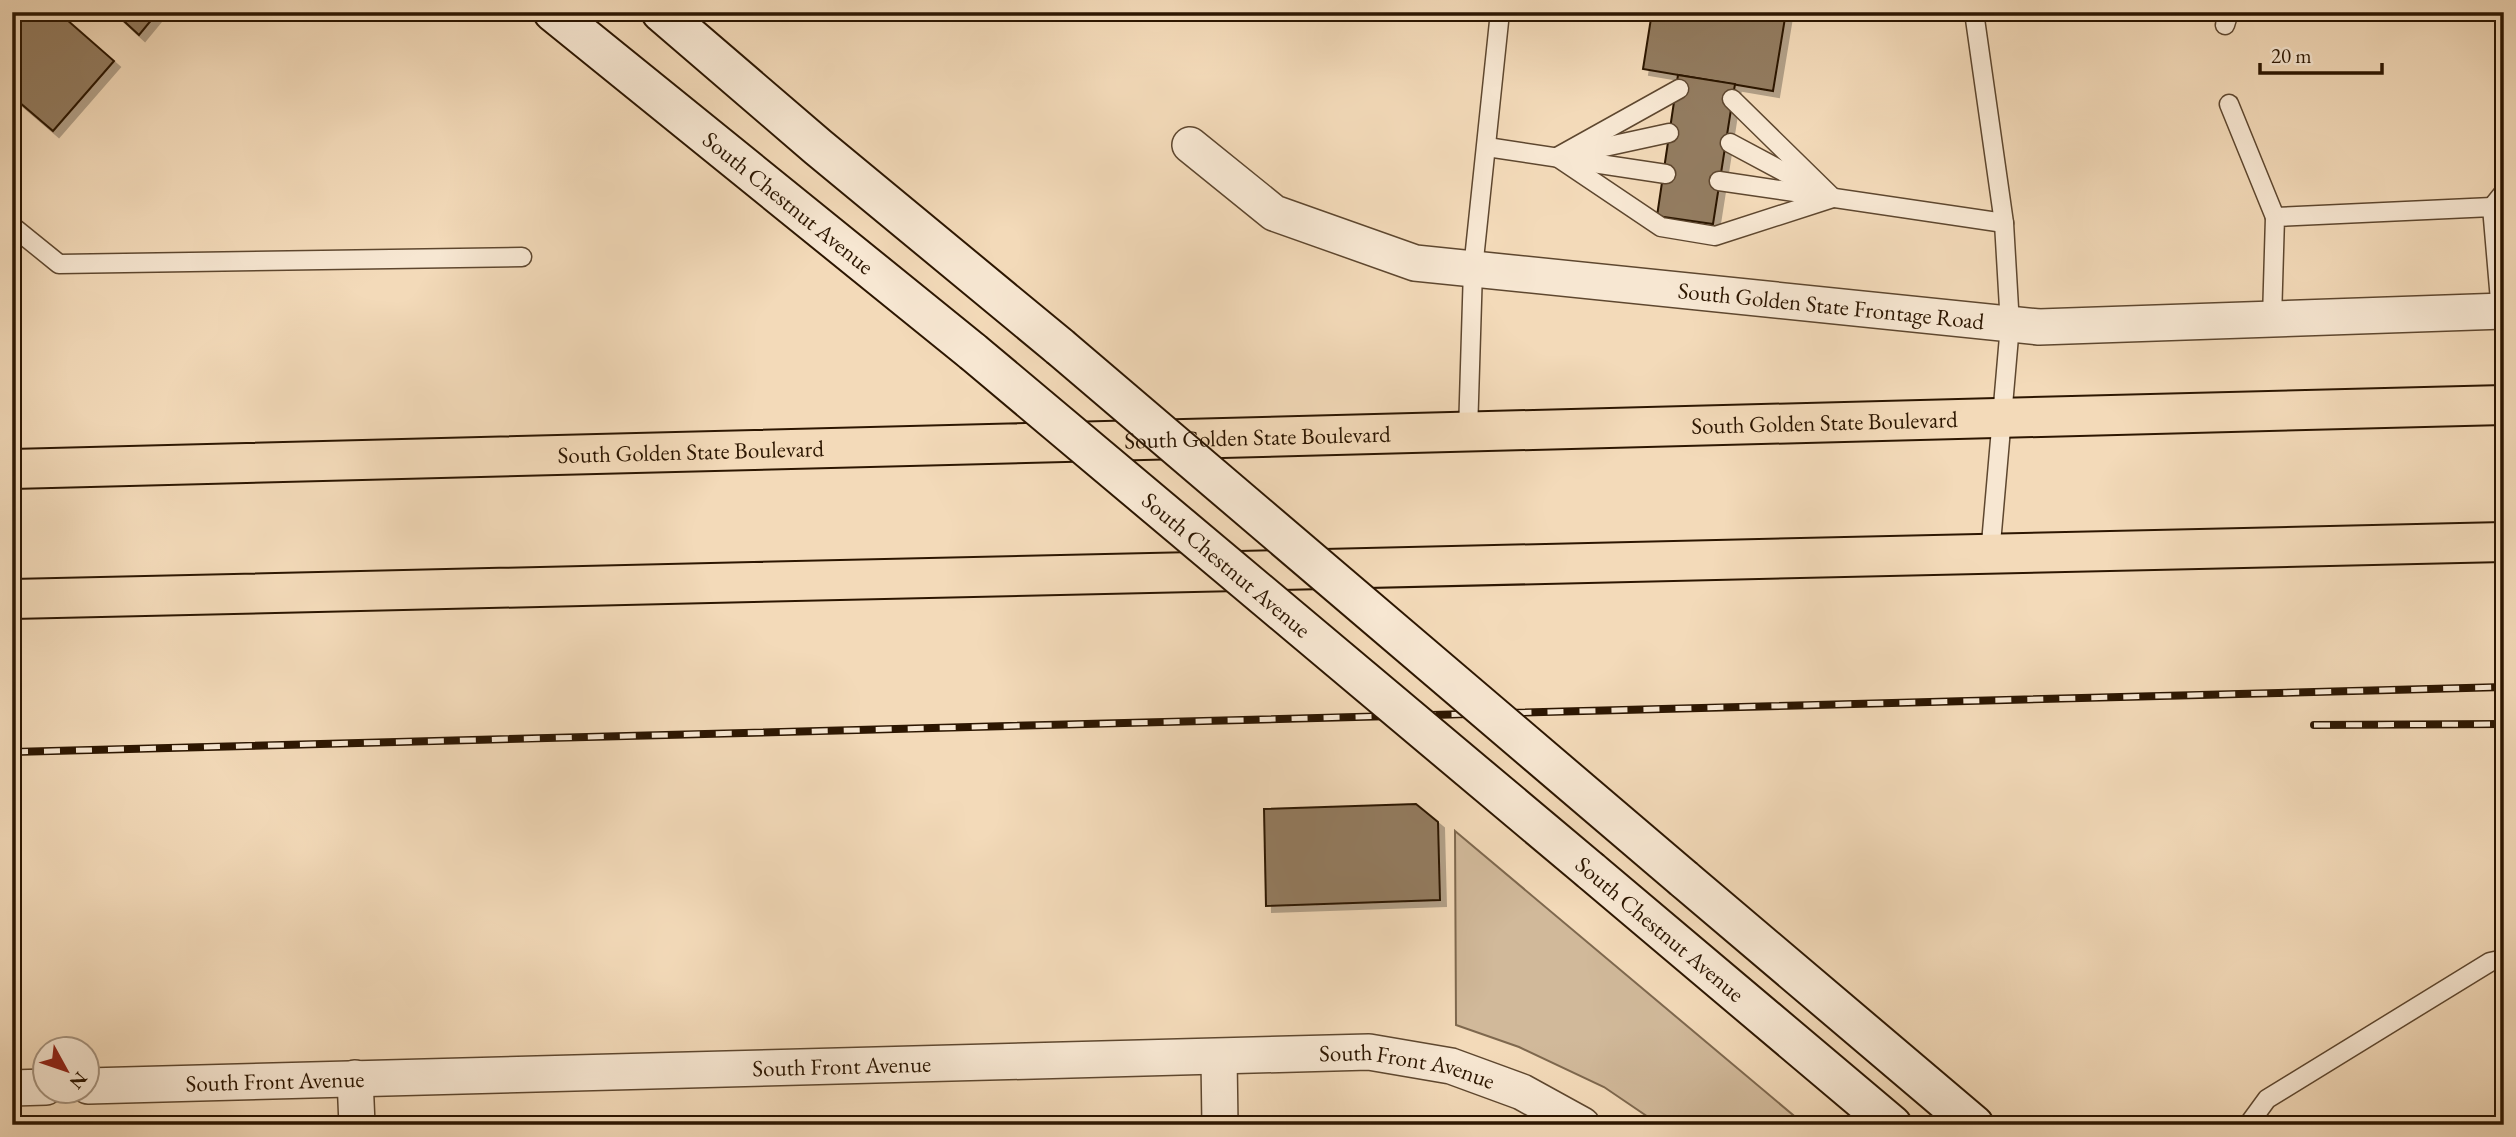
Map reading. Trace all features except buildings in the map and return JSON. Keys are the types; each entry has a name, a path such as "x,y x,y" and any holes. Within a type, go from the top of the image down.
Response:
{"main road":[{"name":"South Chestnut Avenue","path":"553,12 972,352 1892,1125"},
{"path":"662,12 1974,1125"},
{"name":"South Golden State Boulevard","path":"12,470 2504,405"},
{"path":"12,599 2504,542"}],"street":[{"name":"South Golden State Frontage Road","path":"1190,145 1275,213 1415,263 2039,327 2502,312"},
{"name":"South Front Avenue","path":"102,1086 1369,1052 1451,1066 1522,1092 1581,1125"},
{"path":"1219,1058 1220,1125"},
{"path":"355,1078 357,1125"},
{"path":"12,1088 32,1087"}],"lane":[{"path":"1468,432 1473,269 1500,12"},
{"path":"1974,12 2004,223 2010,325 1990,555"},
{"path":"1557,157 1679,89"},
{"path":"1732,99 1833,198"},
{"path":"2229,104 2275,217 2272,319"},
{"path":"1557,157 1669,133"},
{"path":"1730,144 1833,198"},
{"path":"1487,147 1666,174"},
{"path":"1557,157 1661,227 1715,236 1833,198"},
{"path":"1719,181 2004,223"},
{"path":"2502,312 2492,207 2504,192"},
{"path":"2275,217 2492,207"},
{"path":"12,226 60,264 522,257"},
{"path":"2248,1125 2267,1099 2490,962 2504,959"}],"shaded area":[{"path":"1455,831 1805,1125 1660,1125 1604,1087 1519,1047 1456,1025"}],"railway":[{"path":"12,752 2504,687"},
{"path":"2314,725 2504,724"}]}
